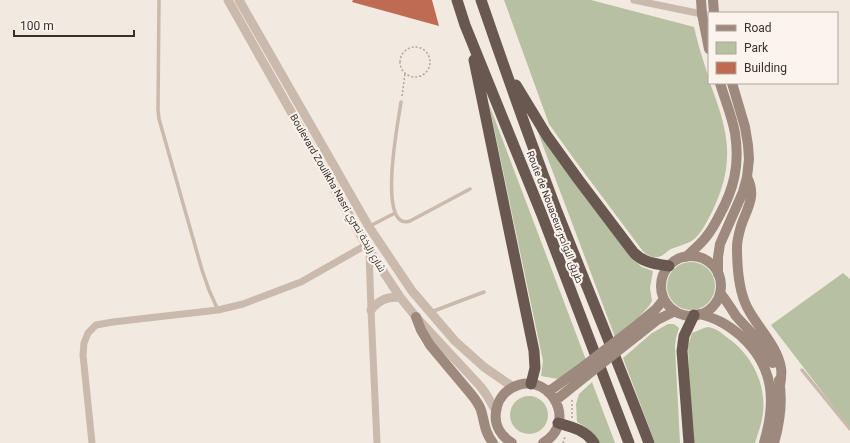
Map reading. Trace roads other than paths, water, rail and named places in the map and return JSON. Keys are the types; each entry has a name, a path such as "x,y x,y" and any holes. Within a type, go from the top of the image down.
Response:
{"highway":[{"name":"Route de Nouaceur طريق النواصر","path":"457,0 465,25 542,216 629,443"},
{"name":"Route de Nouaceur طريق النواصر","path":"482,0 502,60 556,208 649,443"},
{"path":"465,25 534,351 535,368 531,384"},
{"path":"502,60 548,136 634,254 646,262 669,266"},
{"path":"689,443 682,351 684,336 696,314"},
{"path":"558,423 581,430 591,438 594,443"}],"main road":[{"path":"701,0 702,14 708,44"},
{"path":"713,0 714,12"},
{"path":"686,257 712,230 728,198 734,182 736,167 734,133 720,84"},
{"path":"718,274 720,244 743,192 747,177 749,159 745,127 732,84"},
{"path":"747,177 751,185 752,194 738,238 740,285 747,307 770,342 778,358 782,375 780,386"},
{"path":"696,314 708,310 713,306 720,293 721,285 716,269 708,261 697,257 686,257 676,260 669,266 664,274 662,283 664,299 675,311 683,314 696,314 716,319 729,326 749,344 760,358 767,375 771,393 771,414 764,443"},
{"path":"720,293 737,317 767,352 776,369 781,397 780,414 774,443"},
{"path":"635,332 664,299"},
{"path":"548,392 585,371 635,332 675,311"},
{"path":"416,317 421,330 430,345 477,402 481,410 486,430 493,443"},
{"path":"556,400 567,391 585,371"},
{"path":"512,443 506,439 499,429 497,424 497,406 502,397 513,387 531,384 540,386 548,392 556,400 558,408 558,423 552,440 543,443"}],"street":[{"name":"Boulevard Zoulikha Nasri شارع زليخة نصري","path":"228,0 367,247 400,297 416,317 480,386 496,411"},
{"name":"Boulevard Zoulikha Nasri شارع زليخة نصري","path":"239,0 369,227 412,291 455,341 484,367 513,387"},
{"path":"634,0 702,14"},
{"path":"92,443 83,355 84,343 88,333 96,325 218,310 243,304 301,282 367,247 377,443"},
{"path":"371,310 375,305 386,298 400,297"}],"lane":[{"path":"159,0 159,118 202,270 218,310"},
{"path":"401,102 391,176 392,200 398,219 407,222 470,190"},
{"path":"369,227 395,212"},
{"path":"430,312 484,292"},
{"path":"802,370 850,429"}]}
